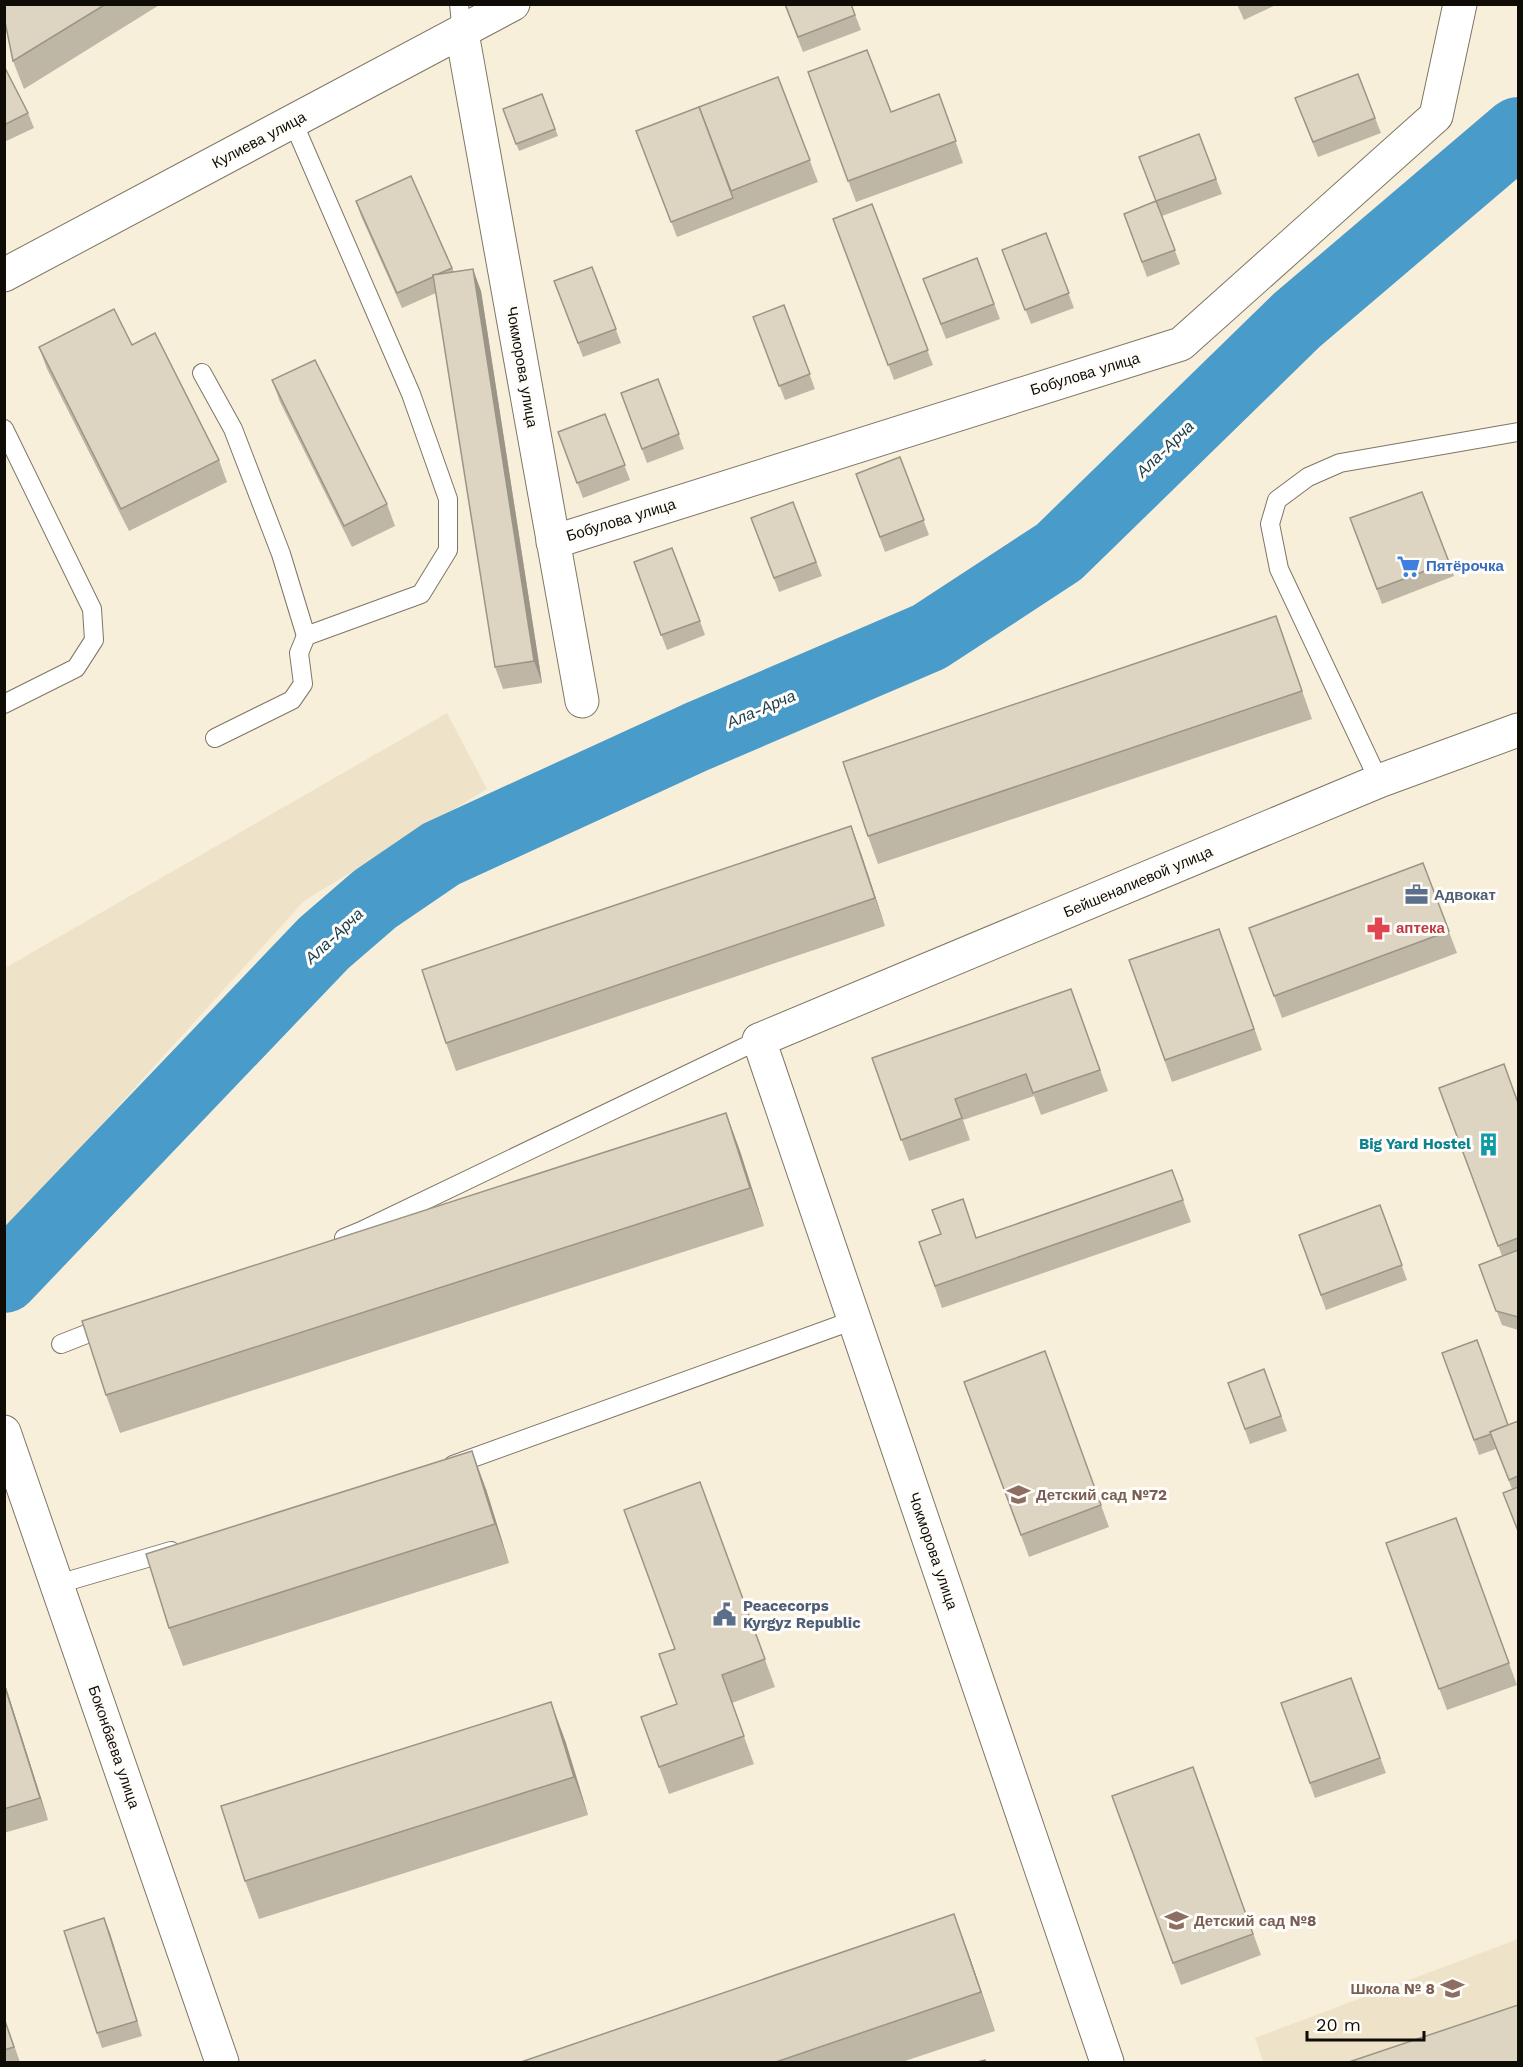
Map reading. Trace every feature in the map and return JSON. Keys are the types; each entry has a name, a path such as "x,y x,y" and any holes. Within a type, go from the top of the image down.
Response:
{"street":[{"name":"Кулиева улица","path":"4,276 293,122 460,19 513,4"},
{"name":"Бобулова улица","path":"553,542 1181,344 1436,116 1461,4"},
{"name":"Чокморова улица","path":"460,19 582,701"},
{"name":"Бейшеналиевой улица","path":"759,1040 1379,781 1518,730"},
{"name":"Чокморова улица","path":"759,1040 1107,2062"},
{"name":"Боконбаева улица","path":"7,1439 222,2062"}],"lane":[{"path":"293,122 411,394 448,499 448,550 421,594 306,636"},
{"path":"202,373 233,429 281,554 306,636 298,653 303,684 292,700 215,738"},
{"path":"4,429 92,609 94,640 76,668 4,704"},
{"path":"1379,781 1279,569 1270,524 1277,500 1308,477 1340,463 1518,432"},
{"path":"328,1244 362,1231 759,1040"},
{"path":"60,1344 127,1319"},
{"path":"436,1471 854,1320"},
{"path":"57,1584 187,1546"}],"shaded area":[{"path":"447,713 487,789 304,901 7,1229 4,1226 5,968"},
{"name":"Школа № 8","path":"1518,1939 1518,2062 1263,2062 1255,2038"}],"building":[{"path":"4,4 106,4 13,61 4,17"},
{"path":"785,4 851,4 855,15 798,37"},
{"path":"867,50 891,112 939,94 956,141 848,181 808,72"},
{"path":"4,66 28,113 4,125"},
{"path":"1358,74 1375,118 1313,142 1295,98"},
{"path":"778,77 810,160 731,191 699,107"},
{"path":"542,94 555,129 516,144 503,109"},
{"path":"699,107 733,198 671,222 636,131"},
{"path":"1199,134 1216,179 1156,201 1139,157"},
{"path":"411,176 452,268 397,293 356,201"},
{"path":"1156,201 1175,250 1142,262 1124,214"},
{"path":"872,204 928,350 888,365 833,219"},
{"path":"1046,233 1069,293 1025,310 1002,250"},
{"path":"977,258 994,304 941,324 923,279"},
{"path":"592,267 616,329 578,343 554,281"},
{"path":"473,269 534,661 495,667 433,275"},
{"path":"784,305 810,374 779,386 753,317"},
{"path":"114,309 132,345 155,333 219,460 121,509 39,347"},
{"path":"315,360 387,504 344,526 272,380"},
{"path":"658,379 679,434 642,449 621,393"},
{"path":"605,414 625,465 577,483 558,432"},
{"path":"900,457 924,520 880,537 856,474"},
{"path":"1422,492 1449,562 1377,589 1350,518"},
{"path":"793,502 816,562 774,578 751,518"},
{"path":"672,548 700,621 661,635 634,562"},
{"path":"1276,616 1302,691 868,836 843,762"},
{"path":"851,826 875,898 446,1043 422,970"},
{"path":"1423,863 1449,931 1274,996 1249,928"},
{"path":"1219,929 1254,1029 1165,1060 1129,960"},
{"path":"1071,989 1100,1070 1033,1093 1026,1074 955,1099 962,1118 901,1140 872,1058"},
{"name":"Big Yard Hostel","path":"1504,1064 1518,1103 1518,1238 1498,1246 1439,1088"},
{"path":"726,1113 750,1188 106,1395 82,1321"},
{"path":"1172,1170 1183,1200 935,1286 919,1242 941,1234 932,1210 963,1199 976,1238"},
{"path":"1380,1205 1402,1265 1321,1295 1299,1235"},
{"path":"1518,1250 1518,1317 1496,1311 1479,1265"},
{"path":"1477,1340 1508,1425 1474,1440 1442,1353"},
{"path":"1045,1351 1101,1505 1021,1535 964,1382"},
{"path":"1264,1369 1281,1416 1245,1429 1228,1383"},
{"path":"1518,1421 1518,1476 1509,1480 1490,1432"},
{"path":"472,1451 495,1524 169,1628 146,1554"},
{"path":"700,1482 765,1659 722,1675 744,1736 659,1767 641,1717 677,1704 659,1654 675,1649 624,1510"},
{"path":"1518,1487 1518,1531 1503,1493"},
{"path":"1456,1518 1509,1663 1439,1689 1386,1543"},
{"path":"1351,1678 1380,1758 1310,1783 1281,1703"},
{"path":"4,1684 40,1798 4,1809"},
{"path":"551,1702 574,1777 245,1881 221,1806"},
{"path":"1193,1767 1253,1934 1173,1963 1112,1796"},
{"path":"954,1914 981,1992 776,2062 521,2062"},
{"path":"104,1918 137,2021 97,2033 64,1931"},
{"path":"1518,2005 1518,2062 1349,2062"},
{"path":"4,2018 14,2047 4,2050"}],"waterway":[{"name":"Ала-Арча","path":"4,1278 324,943 375,899 441,854 696,737 929,637 1059,552 1297,320 1518,132"}],"place":[{"name":"Пятёрочка","path":"1408,566"},
{"name":"Адвокат","path":"1416,895"},
{"name":"аптека","path":"1378,928"},
{"name":"Big Yard Hostel","path":"1489,1144"},
{"name":"Детский сад №72","path":"1018,1495"},
{"name":"Peacecorps Kyrgyz Republic","path":"725,1615"},
{"name":"Детский сад №8","path":"1176,1921"},
{"name":"Школа № 8","path":"1453,1989"}]}
